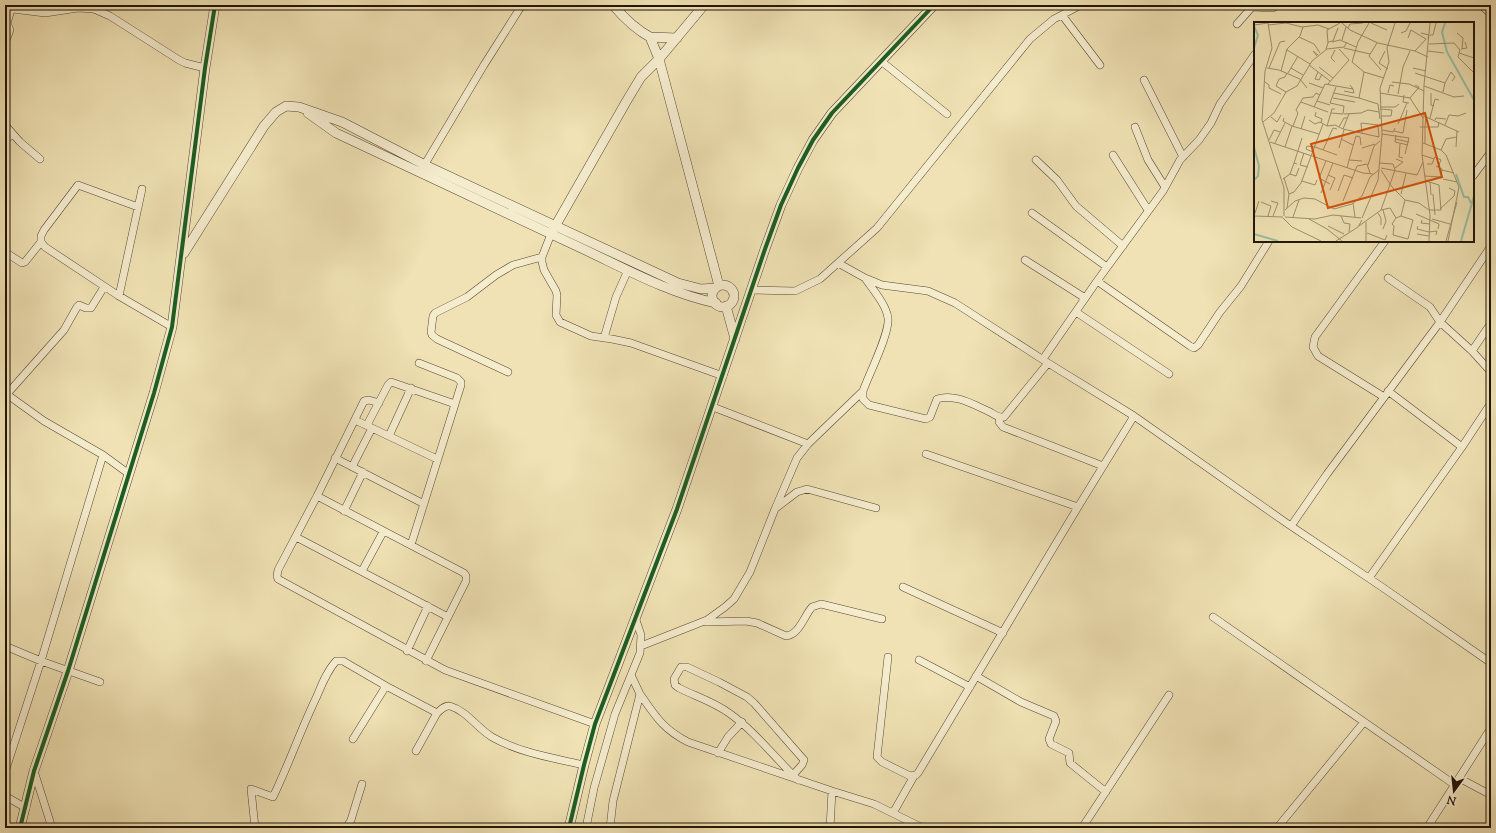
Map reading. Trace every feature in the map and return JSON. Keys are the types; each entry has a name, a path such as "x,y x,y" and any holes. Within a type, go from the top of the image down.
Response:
{"street":[{"path":"20,828 34,771 68,671 129,474 172,327 205,68 215,5"},
{"path":"422,168 522,5"},
{"path":"613,5 637,30 650,37 677,38"},
{"path":"704,5 659,59 641,77 551,234 542,257 544,270 557,295 556,315 558,320 591,336 612,338 631,343 723,376"},
{"path":"569,828 595,724 677,509 781,205 813,140 832,113 934,5"},
{"path":"182,256 264,126 276,112 286,106 299,107 342,122 422,168 551,234 672,290 716,303 719,306 726,306 730,304 734,296 751,290 795,292 820,279 877,228 1030,39 1037,32 1062,15 1081,5"},
{"path":"1237,24 1252,7 1273,8 1277,5"},
{"path":"1481,5 1491,14"},
{"path":"5,42 10,30 7,23 11,10 13,9 45,13 86,8 110,16 179,60 205,68"},
{"path":"1062,15 1100,65"},
{"path":"650,37 659,59 718,287"},
{"path":"865,278 886,312 888,317 888,325 863,391 863,399 869,405 923,419 929,418 934,402 942,397 963,400 1000,417 1004,417 1007,415 1045,361 1085,298 1165,187 1180,160 1199,140 1212,123 1220,104 1254,55"},
{"path":"881,61 947,114"},
{"path":"1144,80 1184,157"},
{"path":"5,125 12,134 40,159"},
{"path":"1135,127 1148,160 1165,187"},
{"path":"5,141 12,134"},
{"path":"1474,175 1491,152"},
{"path":"1113,155 1148,210"},
{"path":"1036,160 1063,186 1076,206 1123,246"},
{"path":"422,168 556,225 678,283 701,289 727,286 731,288 734,296"},
{"path":"5,252 22,263 26,262 41,242 41,236 44,230 78,186 138,207"},
{"path":"119,296 142,189"},
{"path":"1032,213 1107,267"},
{"path":"41,242 45,247 104,287 172,327"},
{"path":"1097,281 1194,348 1198,345 1220,312 1241,286 1269,242"},
{"path":"1385,242 1315,337 1313,347 1318,356 1386,394 1462,447"},
{"path":"1291,526 1327,474 1440,322 1491,246"},
{"path":"508,372 436,339 430,332 433,316 438,311 467,297 505,269 520,262 542,257"},
{"path":"1025,260 1085,298"},
{"path":"838,263 865,278 882,285 928,291 948,298 1045,361 1134,416 1491,663"},
{"path":"604,338 616,297 628,270"},
{"path":"1388,278 1427,304 1440,322 1472,351 1491,372"},
{"path":"104,287 91,308 89,309 79,305 64,330 6,394 44,421 103,455 129,474"},
{"path":"716,303 713,293 718,287"},
{"path":"726,306 735,339"},
{"path":"1076,312 1169,374"},
{"path":"1472,351 1491,323"},
{"path":"411,545 461,385 461,382 457,378 419,363"},
{"path":"352,467 379,403 388,385 392,382 455,404"},
{"path":"389,436 411,388"},
{"path":"641,646 702,622 725,608 734,599 750,572 793,465 802,450 863,391"},
{"path":"379,403 366,400 364,402 278,570 278,579 426,661 459,676 595,724"},
{"path":"1368,578 1462,447 1491,403"},
{"path":"713,407 808,444"},
{"path":"893,813 914,776 918,773 1134,416"},
{"path":"1000,417 999,422 1003,427 1103,466"},
{"path":"355,420 437,459"},
{"path":"926,454 1078,507"},
{"path":"5,772 41,661 103,455"},
{"path":"335,458 424,504"},
{"path":"344,511 363,472"},
{"path":"775,509 797,492 807,489 876,508"},
{"path":"317,496 383,532 464,573 466,576 466,581 426,661"},
{"path":"362,571 383,532"},
{"path":"296,537 448,617"},
{"path":"903,587 1003,633"},
{"path":"702,622 746,621 757,623 786,636 791,636 796,632 812,606 821,604 882,619"},
{"path":"407,651 428,606"},
{"path":"586,828 594,788 613,722 638,660 641,646 641,636 635,617"},
{"path":"1213,617 1364,722 1378,730 1455,785"},
{"path":"5,646 41,661 100,682"},
{"path":"888,657 877,757 882,762 910,776 914,776"},
{"path":"919,660 970,687"},
{"path":"255,828 250,789 273,797 311,707 330,668 336,661 343,661 437,713"},
{"path":"681,667 687,667 719,682 740,693 754,703 804,760 796,777 742,722 719,707 675,685 674,679 681,667"},
{"path":"631,675 640,694 658,720 666,729 688,742 718,753 796,777 832,791 866,801 922,828"},
{"path":"976,676 1022,702 1054,716 1056,721 1049,739 1051,744 1069,752 1070,763 1106,792"},
{"path":"353,739 386,686"},
{"path":"610,828 613,801 640,694"},
{"path":"1082,828 1169,695"},
{"path":"416,751 437,713 442,708 450,706 461,711 491,737 506,744 525,752 584,765"},
{"path":"718,753 728,738 742,722"},
{"path":"1277,828 1364,722"},
{"path":"1427,828 1490,731"},
{"path":"34,771 52,828"},
{"path":"1459,778 1491,795"},
{"path":"346,828 351,820 362,784"},
{"path":"830,828 832,791"},
{"path":"5,796 26,808"}],"cycle path":[{"path":"20,828 34,771 68,671 154,393 172,327 205,68 215,5"},
{"path":"569,828 595,724 677,509 781,205 813,140 832,113 934,5"}]}
